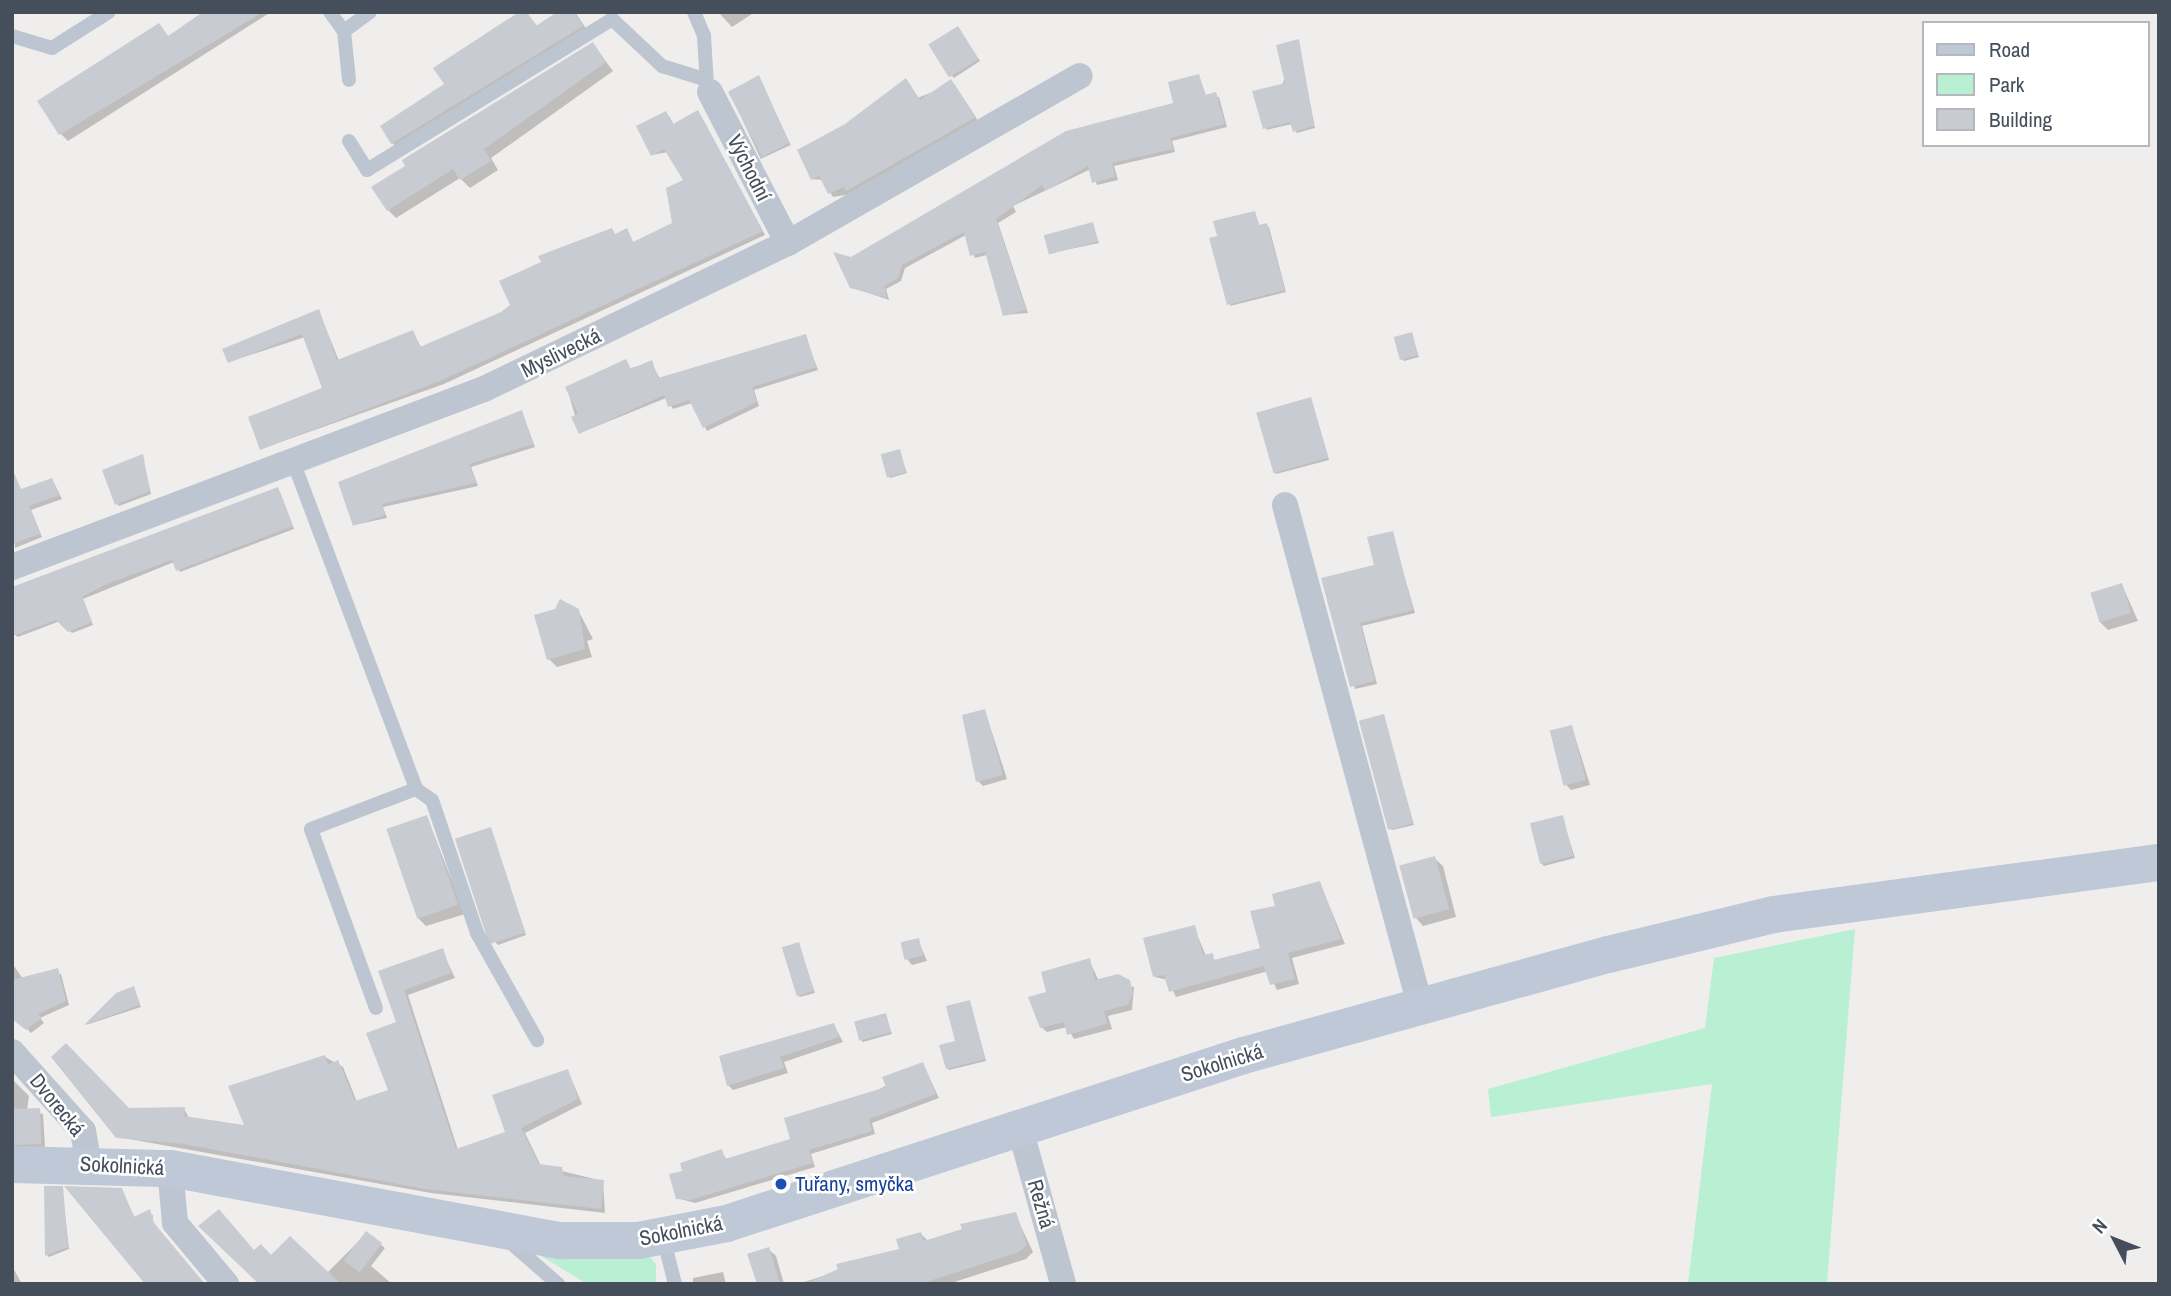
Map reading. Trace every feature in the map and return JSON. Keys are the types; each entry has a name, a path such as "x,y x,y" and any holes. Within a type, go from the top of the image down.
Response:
{"main road":[{"name":"Sokolnická","path":"12,1164 170,1168 496,1229 582,1242 663,1236 726,1223 1019,1125 1420,1005 1773,915 2159,862"}],"street":[{"name":"Myslivecká","path":"12,568 484,389 788,243 1080,76"},
{"name":"Východní","path":"707,86 788,243"},
{"path":"1285,505 1420,1005"},
{"name":"Dvorecká","path":"12,1052 83,1131 89,1164"},
{"name":"Režná","path":"1019,1125 1063,1284"},
{"path":"170,1168 175,1223 226,1284"}],"lane":[{"path":"12,36 52,48 109,12"},
{"path":"330,12 344,32 349,80"},
{"path":"344,32 370,12"},
{"path":"349,141 367,170 612,19 662,66 707,86 704,36 694,12"},
{"path":"293,461 416,789 432,800 477,933 537,1040"},
{"path":"376,1008 312,829 416,789"},
{"path":"496,1229 558,1284"},
{"path":"663,1236 675,1284"}],"green space":[{"path":"1855,929 1827,1284 1688,1284 1712,1084 1491,1117 1488,1089 1705,1028 1714,958"},
{"path":"538,1254 647,1254 656,1264 656,1282 587,1284"}],"building":[{"path":"203,12 263,12 59,135 37,101 159,23 168,36"},
{"path":"519,12 527,12 536,26 557,12 574,12 583,26 391,144 380,126 444,84 433,68"},
{"path":"958,26 979,59 949,78 928,45"},
{"path":"1299,39 1314,126 1293,132 1290,122 1263,129 1252,91 1285,83 1276,45"},
{"path":"593,42 606,62 484,149 491,161 460,180 453,169 387,211 371,187 405,166 402,160"},
{"path":"1199,74 1205,95 1216,92 1225,124 1170,138 1173,149 1112,163 1115,177 1092,183 1088,166 1045,191 1042,185 996,219 1026,310 1003,316 985,252 970,256 964,232 902,265 898,278 884,286 887,298 850,288 833,252 851,257 1066,131 1173,103 1168,82"},
{"path":"759,75 789,143 762,157 728,92"},
{"path":"906,78 920,100 951,79 976,117 846,191 844,187 828,194 819,176 811,180 797,150 845,124"},
{"path":"698,110 763,231 440,381 260,450 248,417 322,388 302,334 228,363 222,349 319,309 337,360 413,330 420,347 501,312 510,305 499,281 541,262 538,256 612,228 615,234 627,228 633,242 672,223 666,188 683,180 664,149 651,156 636,126 666,111 673,124"},
{"path":"1255,211 1259,225 1267,223 1285,290 1227,305 1209,238 1217,236 1213,221"},
{"path":"1093,222 1098,241 1049,255 1044,235"},
{"path":"1412,332 1418,355 1400,360 1394,337"},
{"path":"806,334 816,367 752,387 757,402 703,428 689,400 668,407 664,395 579,434 571,417 578,414 565,387 626,359 631,369 652,360 658,378"},
{"path":"1311,397 1328,458 1274,473 1256,413"},
{"path":"522,410 533,444 469,464 476,483 382,504 385,515 353,526 338,482"},
{"path":"900,449 906,472 887,477 881,454"},
{"path":"143,454 150,491 115,505 102,470"},
{"path":"12,468 21,489 52,478 60,495 29,506 40,534 12,544"},
{"path":"278,487 293,526 176,571 172,560 101,586 82,596 92,622 68,632 56,620 12,636 12,587"},
{"path":"1393,531 1413,610 1360,623 1375,681 1350,687 1321,578 1374,565 1367,537"},
{"path":"2122,583 2131,613 2100,622 2090,593"},
{"path":"560,599 579,609 585,649 547,660 534,615 555,609"},
{"path":"985,709 1003,775 976,782 962,715"},
{"path":"1384,714 1413,823 1388,830 1359,721"},
{"path":"1572,725 1586,780 1563,786 1550,731"},
{"path":"427,815 458,905 417,919 386,829"},
{"path":"1563,815 1573,856 1540,864 1530,823"},
{"path":"491,827 525,933 489,944 455,839"},
{"path":"1435,856 1449,909 1413,919 1399,866"},
{"path":"1320,881 1341,939 1288,953 1295,979 1270,985 1264,966 1169,992 1164,975 1153,977 1143,938 1195,925 1203,955 1213,953 1214,960 1260,948 1250,911 1275,906 1272,894"},
{"path":"919,938 923,956 905,960 900,942"},
{"path":"799,942 814,991 797,996 782,947"},
{"path":"443,948 451,973 404,990 456,1149 505,1132 492,1095 568,1069 578,1099 521,1128 539,1164 562,1167 564,1176 604,1180 601,1209 425,1189 184,1144 116,1138 51,1057 66,1043 129,1108 185,1107 184,1116 244,1125 228,1086 325,1055 328,1065 338,1060 355,1101 388,1090 366,1033 396,1022 378,971"},
{"path":"1090,958 1095,980 1118,974 1130,980 1133,994 1127,1005 1104,1011 1107,1024 1067,1035 1064,1022 1040,1028 1028,997 1046,992 1041,972"},
{"path":"58,968 66,1001 38,1014 42,1018 26,1030 12,1019 12,980"},
{"path":"134,986 140,1005 84,1025 116,993"},
{"path":"970,1000 985,1059 946,1069 939,1045 955,1041 946,1006"},
{"path":"886,1013 891,1032 859,1041 854,1022"},
{"path":"834,1023 839,1037 780,1057 784,1068 727,1086 719,1056"},
{"path":"923,1062 936,1094 869,1119 872,1131 809,1150 813,1163 690,1200 676,1199 669,1174 682,1171 680,1163 722,1149 725,1159 790,1139 784,1118 886,1087 882,1077"},
{"path":"40,1108 41,1144 13,1145 12,1109"},
{"path":"44,1186 63,1186 68,1247 45,1256"},
{"path":"64,1186 122,1188 134,1217 150,1209 154,1223 205,1284 145,1284"},
{"path":"219,1209 254,1250 261,1244 271,1255 290,1236 341,1284 259,1284 198,1226"},
{"path":"1016,1212 1027,1245 1019,1252 920,1284 805,1284 838,1269 836,1264 899,1249 896,1239 921,1232 924,1241 962,1229 960,1224"},
{"path":"366,1231 382,1243 360,1273 344,1261"},
{"path":"769,1247 780,1284 757,1284 747,1254"}],"place":[{"name":"Tuřany, smyčka","path":"781,1184"}]}
